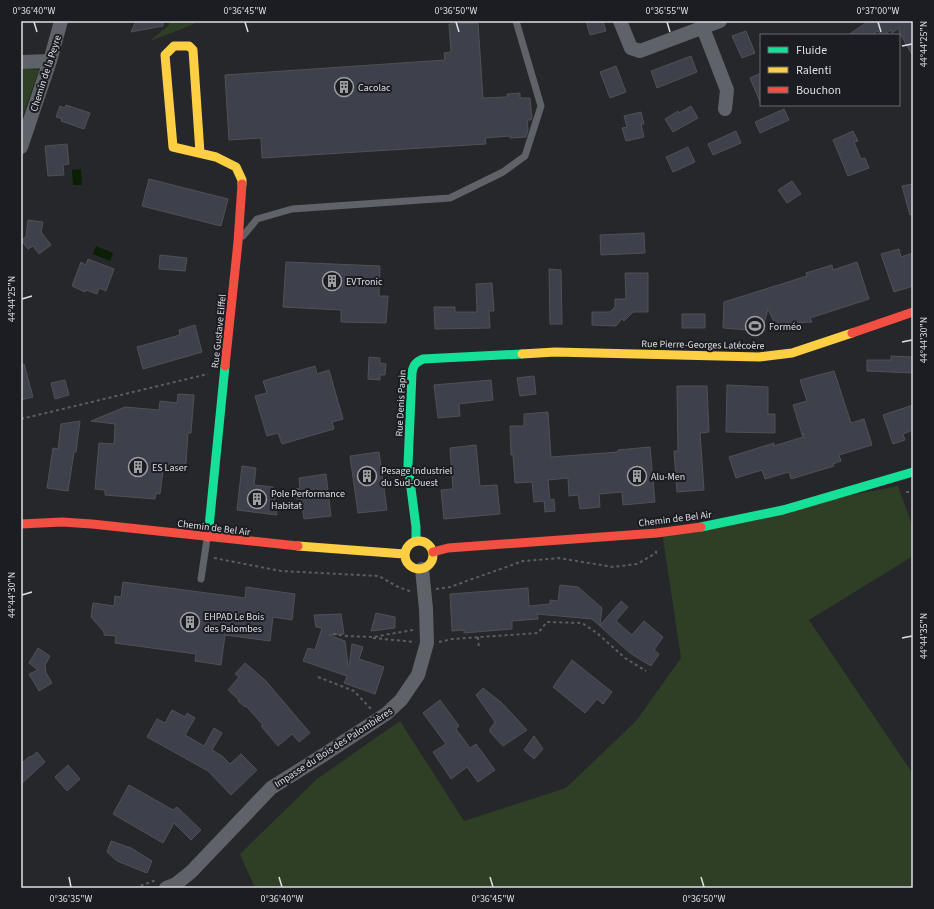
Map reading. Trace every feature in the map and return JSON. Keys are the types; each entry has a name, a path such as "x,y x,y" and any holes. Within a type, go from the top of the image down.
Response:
{"street":[{"name":"Chemin de la Peyre","path":"21,147 50,62 61,21"},
{"path":"620,21 631,48 640,51 720,21"},
{"path":"703,28 727,90 725,109"},
{"name":"Rue Gustave Eiffel","path":"200,153 193,50 189,46 174,46 165,55 173,147 216,157 236,167 242,180 238,242 208,537"},
{"path":"21,62 50,62"},
{"name":"Rue Pierre-Georges Latécoère","path":"582,353 759,357 775,356 792,353 913,312"},
{"name":"Rue Denis Papin","path":"416,541 416,527 408,465 413,365 417,361 423,359 555,352 582,353"},
{"name":"Chemin de Bel Air","path":"433,552 448,548 657,532 710,526 782,510 913,472"},
{"name":"Chemin de Bel Air","path":"21,524 62,522 92,524 281,546 404,554"},
{"path":"416,541 429,544 433,552 430,565 422,569 418,570 406,563 404,554 408,545 416,541"},
{"name":"Impasse du Bois des Palombières","path":"166,888 176,884 191,872 271,788 379,718 401,700 418,675 427,643 422,569"}],"lane":[{"path":"238,242 257,219 292,209 450,198 503,172 525,156 541,106 516,21"},
{"path":"201,579 208,537"}],"path":[{"path":"21,419 225,370"},
{"path":"204,557 281,571 379,576 410,592 424,593 450,587 523,561 559,558 613,567 637,564 656,553 657,532"},
{"path":"438,643 444,640 538,633 547,622 582,623 597,633 625,658 646,671"},
{"path":"333,634 373,637 413,630"},
{"path":"366,637 413,642"},
{"path":"478,637 479,649"},
{"path":"318,677 354,691 372,710"}],"shaded area":[{"path":"170,21 197,21 192,25 150,41 169,25"},
{"path":"21,68 39,70 21,121"},
{"path":"81,169 82,185 73,185 72,170"},
{"path":"96,246 113,253 110,261 93,254"},
{"path":"898,486 913,528 913,556 809,620 913,774 913,888 255,888 240,854 317,779 400,721 464,821 566,788 636,721 681,658 662,532"}],"building":[{"path":"136,21 163,21 163,26 131,32"},
{"path":"586,21 603,21 606,31 590,35"},
{"path":"869,21 913,21 913,56 899,32 899,28 892,33 891,30 885,34 880,34 878,31 873,34 850,34"},
{"name":"Cacolac","path":"478,23 483,98 507,97 507,94 520,93 520,98 530,98 532,118 531,120 527,120 528,130 526,137 510,138 510,136 485,138 486,144 262,158 261,138 229,140 225,75 445,60 444,53 451,52 449,24"},
{"path":"746,31 755,53 742,58 732,36"},
{"path":"691,56 697,72 657,88 651,71"},
{"path":"616,66 626,92 610,98 600,72"},
{"path":"760,73 760,102 750,78"},
{"path":"66,105 90,113 84,129 61,121 62,119 56,117 60,106 65,108"},
{"path":"691,106 698,118 673,132 665,119 678,111 679,113"},
{"path":"784,109 789,120 760,133 755,122"},
{"path":"641,112 644,124 641,124 644,137 626,141 622,128 627,127 624,116"},
{"path":"736,131 741,143 713,155 708,144"},
{"path":"853,131 858,141 854,142 861,159 865,158 869,168 848,176 833,140"},
{"path":"67,144 69,164 63,165 64,175 48,176 45,146"},
{"path":"688,147 695,162 673,172 666,157"},
{"path":"149,179 228,199 221,226 142,206"},
{"path":"792,181 801,194 787,203 778,190"},
{"path":"913,184 913,214 910,215 902,186"},
{"path":"28,220 43,222 41,232 51,245 39,254 33,246 28,249 21,240 26,237"},
{"path":"644,233 645,253 601,255 600,235"},
{"path":"899,249 901,257 913,253 913,286 894,292 881,254"},
{"path":"160,255 187,258 185,271 159,269"},
{"path":"88,259 114,269 106,291 99,288 97,294 86,290 85,292 72,286 81,262 86,265"},
{"name":"EVTronic","path":"286,262 380,266 379,296 388,296 386,323 341,322 341,310 283,307"},
{"path":"857,262 869,299 810,318 812,322 775,324 768,309 762,331 723,328 724,302 807,276 806,273 832,265 833,270"},
{"path":"549,269 561,270 562,324 550,324"},
{"path":"625,273 648,273 648,312 633,312 624,321 622,319 616,326 592,325 592,312 610,312 615,307 615,299 626,299"},
{"path":"492,283 494,311 489,311 490,328 435,329 434,307 455,307 455,312 477,312 476,284"},
{"path":"682,314 705,314 705,328 682,328"},
{"path":"195,325 202,352 143,369 137,347 180,335 179,330"},
{"path":"891,356 913,357 913,373 867,371 867,360 891,360"},
{"path":"369,357 380,358 380,363 386,364 385,375 380,375 380,380 368,379"},
{"path":"24,364 33,397 21,400 21,365"},
{"path":"315,366 317,374 329,370 343,419 332,422 334,429 282,444 278,433 267,436 255,396 267,393 263,381"},
{"path":"834,371 851,423 864,419 872,445 839,455 841,461 833,464 834,466 791,479 789,472 765,479 762,470 736,478 729,457 774,443 774,446 803,437 793,405 807,401 800,380"},
{"path":"534,376 536,394 520,396 517,378"},
{"path":"65,380 69,395 55,399 51,383"},
{"path":"491,380 493,400 459,404 460,416 438,418 434,385"},
{"path":"727,385 768,387 768,414 775,414 775,433 726,432"},
{"path":"677,386 707,386 709,432 700,433 704,490 677,492 674,451 678,451"},
{"path":"178,394 194,395 191,433 188,433 186,463 171,471 163,471 160,494 156,493 155,499 105,495 105,490 95,489 99,443 114,444 115,424 91,421 125,407 159,410 160,401 177,403"},
{"path":"913,405 913,430 903,434 905,440 893,444 883,415"},
{"path":"548,412 551,457 618,452 618,450 650,447 655,502 623,505 622,492 599,494 600,507 580,509 578,495 569,496 568,478 548,480 550,500 554,499 555,511 545,512 544,501 534,502 532,482 515,483 513,455 511,455 510,426 524,426 524,414"},
{"path":"80,421 76,452 74,452 68,491 47,488 53,448 58,449 61,424"},
{"path":"476,445 480,486 497,485 500,514 444,519 441,490 453,489 450,448"},
{"name":"Pesage Industriel du Sud-Ouest","path":"379,452 387,510 358,513 350,456"},
{"name":"Pole Performance Habitat","path":"242,466 256,468 254,485 273,487 277,515 237,510"},
{"path":"326,474 331,516 304,519 301,499 297,499 296,489 300,488 299,478"},
{"name":"EHPAD Le Bois des Palombes","path":"123,582 245,598 246,587 295,594 292,620 273,617 270,641 225,635 221,665 195,661 196,654 115,643 116,636 104,635 104,632 91,617 93,603 114,606 115,596 121,597"},
{"path":"560,585 578,587 602,608 600,625 621,601 628,607 616,621 632,635 644,621 663,637 654,650 659,654 651,666 630,653 592,619 537,614 538,619 512,621 512,629 464,633 464,630 452,631 450,594 528,588 529,606 550,604 550,600 558,601"},
{"path":"376,613 395,617 395,628 371,631"},
{"path":"341,614 344,634 329,635 345,641 348,666 352,644 363,647 359,659 384,667 375,694 344,683 347,676 303,661 308,648 315,650 322,628 316,627 314,615"},
{"path":"38,648 50,656 45,665 46,673 52,683 39,691 29,674 38,670 29,663"},
{"path":"572,660 612,692 603,704 597,699 585,713 553,687"},
{"path":"245,663 265,680 310,733 299,742 292,734 278,746 261,726 263,725 246,706 245,707 238,701 239,700 228,690 239,677 235,674"},
{"path":"483,688 502,703 527,730 503,746 490,732 490,729 495,722 476,695"},
{"path":"440,700 459,726 456,729 470,748 476,744 495,770 478,782 467,767 451,779 433,752 446,744 423,713"},
{"path":"172,710 185,717 187,713 195,718 185,735 204,746 214,728 222,733 212,750 222,756 230,764 241,754 257,770 231,795 208,771 147,737 157,719 165,723"},
{"path":"534,736 543,749 534,759 524,750"},
{"path":"37,752 45,762 21,784 21,764"},
{"path":"68,765 80,779 67,791 55,777"},
{"path":"129,785 173,810 177,807 201,830 191,840 174,823 163,843 113,814"},
{"path":"111,841 131,848 152,861 147,873 117,861 107,852"}],"traffic: fast":[{"path":"416,541 416,527 408,465 412,373 414,366 423,359 522,354"},
{"path":"208,537 225,366"},
{"path":"701,527 783,510 913,472"}],"traffic: slow":[{"path":"200,153 193,50 189,46 174,46 165,55 173,147 216,157 236,167 242,180 242,184"},
{"path":"522,354 555,352 759,357 792,353 852,333"},
{"path":"419,541 425,542 429,545 432,549 433,555 432,561 429,565 425,568 419,569 413,568 409,565 406,561 405,555 406,549 409,545 413,542 419,541"},
{"path":"298,546 404,554"}],"traffic: jam":[{"path":"225,366 238,242 242,184"},
{"path":"852,333 913,312"},
{"path":"21,524 62,522 92,524 298,546"},
{"path":"433,552 448,548 657,533 701,527"}],"place":[{"name":"Cacolac","path":"344,87"},
{"name":"EVTronic","path":"332,281"},
{"name":"Forméo","path":"755,326"},
{"name":"ES Laser","path":"138,467"},
{"name":"Pesage Industriel du Sud-Ouest","path":"367,476"},
{"name":"Alu-Men","path":"637,476"},
{"name":"Pole Performance Habitat","path":"257,499"},
{"name":"EHPAD Le Bois des Palombes","path":"190,622"}]}
